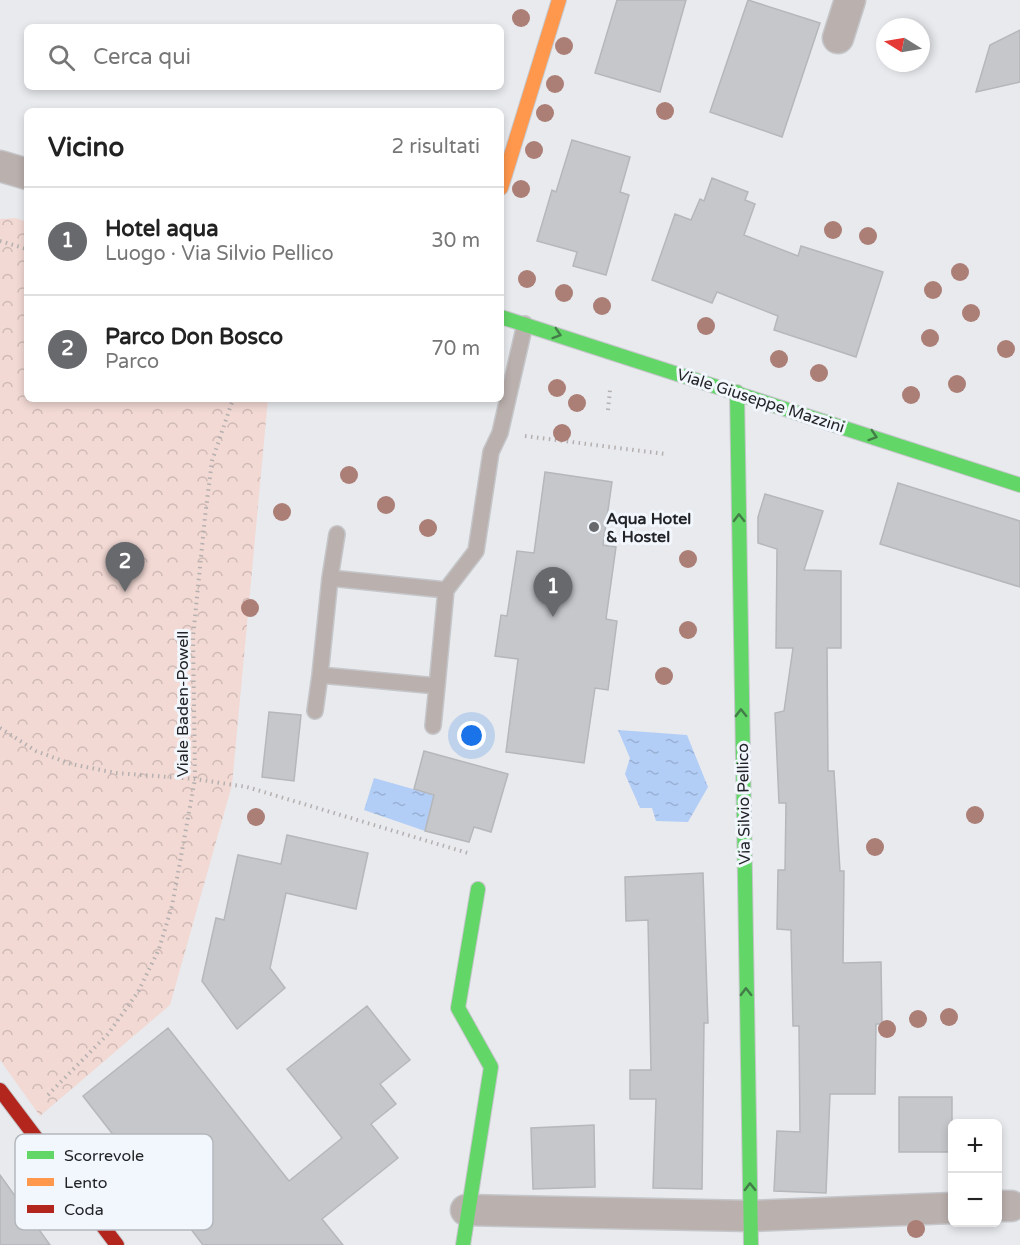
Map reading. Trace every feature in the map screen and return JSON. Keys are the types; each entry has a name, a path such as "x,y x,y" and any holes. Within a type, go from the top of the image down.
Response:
{"street":[{"path":"504,178 559,0"},
{"path":"838,38 850,0"},
{"path":"0,166 24,173"},
{"name":"Viale Giuseppe Mazzini","path":"504,318 1020,485"},
{"name":"Via Silvio Pellico","path":"738,392 750,1231"},
{"path":"463,1245 466,1210 491,1067 458,1008 478,889"},
{"path":"0,1090 33,1134"},
{"path":"466,1210 750,1231 948,1208"},
{"path":"106,1230 117,1245"}],"lane":[{"path":"433,726 446,590 476,551 490,452 501,433 525,324"},
{"path":"315,711 337,534"},
{"path":"330,578 446,590"},
{"path":"320,675 437,687"}],"path":[{"path":"0,241 24,248"},
{"name":"Viale Baden-Powell","path":"41,1102 108,1035 138,992 159,949 172,906 195,778 193,636 205,517 212,461 232,402"},
{"path":"501,433 665,454"},
{"path":"0,728 36,751 71,764 116,773 195,778 247,787 484,858 478,889"}],"green space":[{"path":"16,218 24,221 24,402 268,402 232,785 170,1005 40,1116 0,1060 0,219"}],"water":[{"path":"618,730 687,735 708,787 688,822 656,821 652,808 640,808 625,774 630,758"},
{"path":"374,778 434,795 425,831 364,810"}],"building":[{"path":"617,0 686,0 660,92 595,73"},
{"path":"748,0 820,23 782,137 710,112"},
{"path":"1020,30 1020,82 976,92 990,45"},
{"path":"572,140 630,157 620,192 629,195 606,275 573,266 577,252 537,241 552,190 556,192"},
{"path":"712,178 748,192 745,200 755,204 744,235 798,256 801,246 883,272 856,357 774,330 778,316 717,292 712,303 652,280 675,214 691,220 700,199 704,201"},
{"path":"545,472 612,482 603,545 616,547 606,619 617,621 608,690 595,688 584,763 506,752 518,659 495,656 501,615 507,616 517,551 534,553"},
{"path":"898,483 1020,521 1020,587 880,544"},
{"path":"765,494 823,511 804,570 841,571 841,648 827,648 828,771 834,771 840,871 844,871 843,963 881,962 882,1024 876,1024 875,1094 830,1094 826,1193 774,1191 777,1131 800,1132 799,1026 793,1026 791,930 777,929 778,870 785,870 786,803 779,803 775,713 784,711 793,648 776,648 777,549 758,543 758,517"},
{"path":"269,712 301,715 294,781 262,777"},
{"path":"424,751 508,774 491,832 474,827 469,842 425,831 434,795 414,789"},
{"path":"287,835 368,853 356,909 286,893 270,968 285,988 237,1029 202,981 216,918 224,920 238,855 281,864"},
{"path":"703,873 708,1023 704,1023 702,1189 653,1188 656,1099 630,1099 630,1070 651,1070 648,920 626,921 625,877"},
{"path":"367,1006 410,1060 380,1084 396,1104 371,1124 398,1158 322,1219 343,1245 203,1245 192,1230 213,1230 213,1134 113,1134 83,1096 168,1028 289,1181 342,1138 287,1069"},
{"path":"899,1097 952,1097 952,1119 948,1119 948,1152 899,1152"},
{"path":"594,1125 595,1187 533,1189 531,1128"},
{"path":"0,1175 15,1196 15,1230 39,1230 50,1245 0,1245"}],"traffic: fast":[{"path":"504,318 1020,485"},
{"path":"737,392 751,1245"},
{"path":"463,1245 491,1067 458,1008 478,889"}],"traffic: slow":[{"path":"504,178 559,0"}],"traffic: jam":[{"path":"0,1090 33,1134"},
{"path":"106,1230 117,1245"}],"place":[{"name":"Aqua Hotel & Hostel","path":"594,527"},
{"name":"Parco Don Bosco","path":"125,592"},
{"name":"Hotel aqua","path":"553,617"}]}
